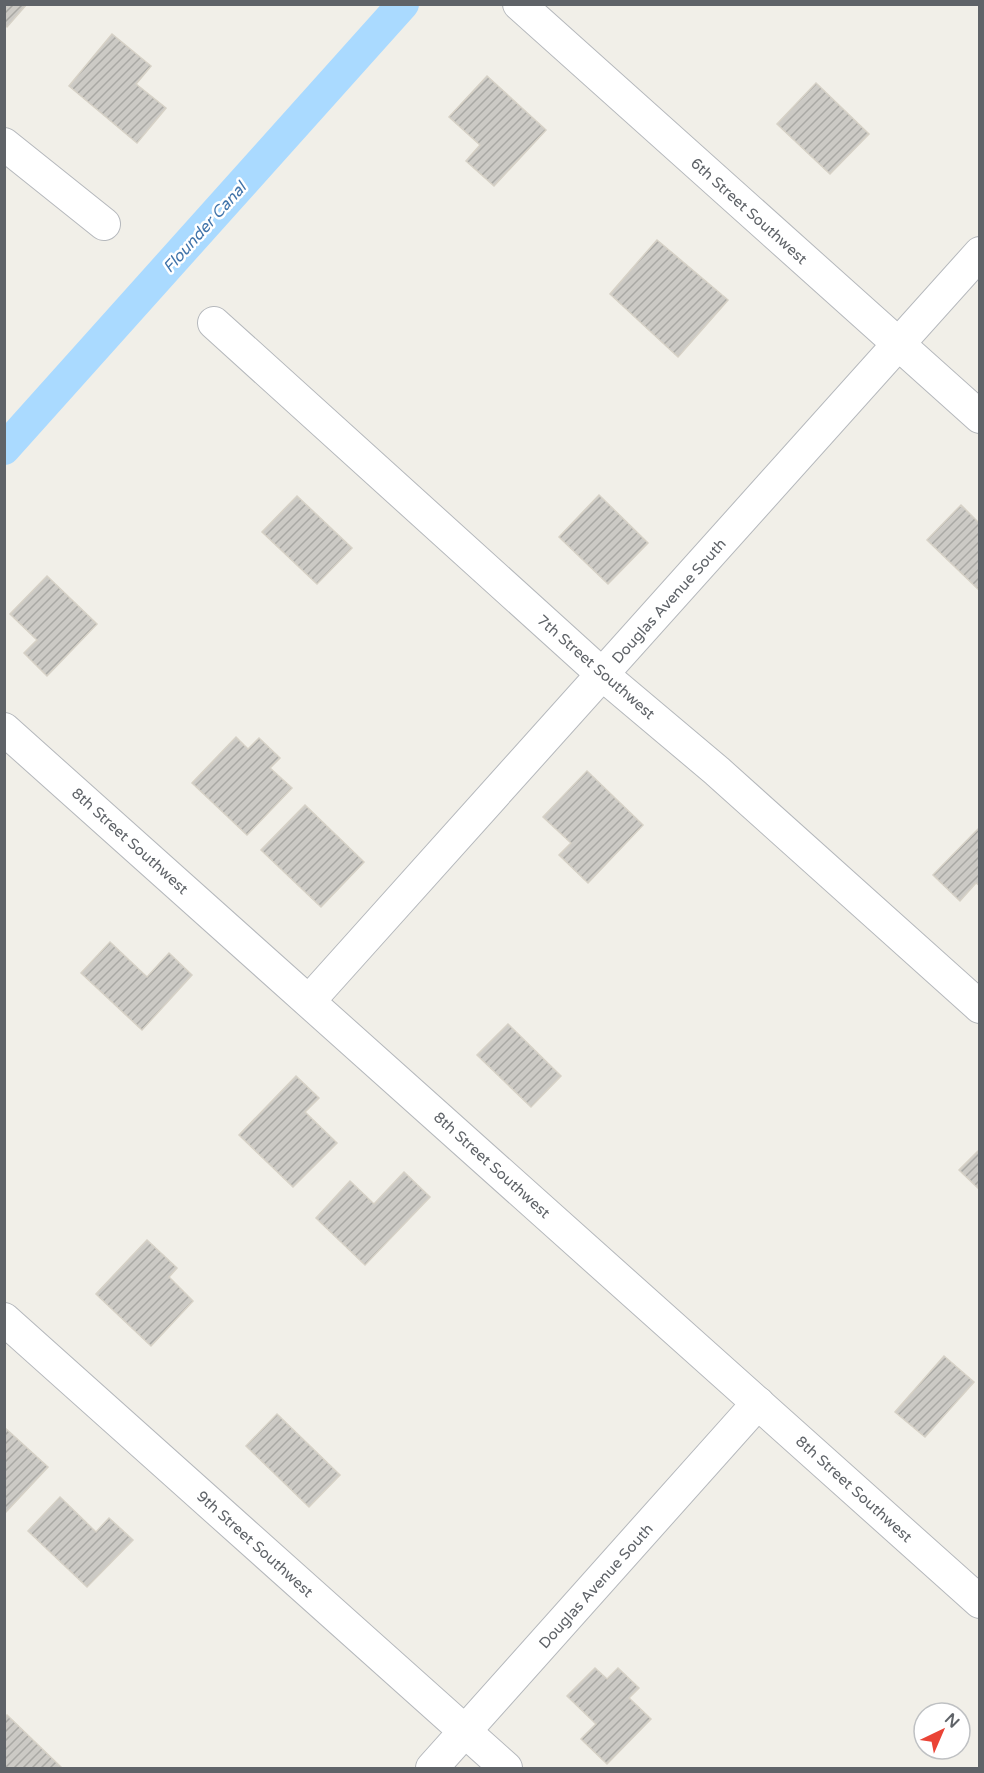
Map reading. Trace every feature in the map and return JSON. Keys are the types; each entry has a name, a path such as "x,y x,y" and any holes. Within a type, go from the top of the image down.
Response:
{"street":[{"name":"6th Street Southwest","path":"519,4 980,417"},
{"path":"4,144 104,224"},
{"name":"Douglas Avenue South","path":"309,1001 980,254"},
{"name":"7th Street Southwest","path":"214,324 603,675 726,779 980,1007"},
{"name":"8th Street Southwest","path":"4,729 980,1602"},
{"name":"9th Street Southwest","path":"4,1319 506,1768"},
{"name":"Douglas Avenue South","path":"432,1768 758,1403"}],"building":[{"path":"4,4 27,4 7,27 4,24"},
{"path":"112,34 151,66 136,84 166,108 137,143 69,86"},
{"path":"487,76 546,130 494,186 466,161 480,145 449,117"},
{"path":"816,83 869,134 830,174 777,124"},
{"path":"657,240 728,300 678,357 610,294"},
{"path":"599,495 648,543 608,584 559,537"},
{"path":"297,496 352,548 317,584 262,532"},
{"path":"961,505 980,524 980,591 927,540"},
{"path":"47,576 97,624 47,676 24,653 37,640 10,614"},
{"path":"236,737 248,749 259,738 280,758 270,768 292,788 247,835 192,783"},
{"path":"587,771 643,825 588,883 559,855 571,843 543,817"},
{"path":"305,805 364,862 321,907 261,850"},
{"path":"980,827 980,886 976,883 960,901 933,875"},
{"path":"110,942 147,977 169,953 192,975 142,1030 81,973"},
{"path":"508,1024 561,1076 531,1107 477,1055"},
{"path":"296,1076 319,1098 305,1112 337,1143 293,1187 239,1135"},
{"path":"980,1149 980,1190 959,1170"},
{"path":"404,1172 430,1197 365,1265 316,1218 350,1181 374,1204"},
{"path":"147,1240 177,1268 169,1277 193,1301 151,1346 96,1294"},
{"path":"944,1356 974,1382 925,1437 895,1412"},
{"path":"277,1414 340,1475 309,1507 246,1446"},
{"path":"4,1427 48,1467 4,1514"},
{"path":"60,1497 96,1532 109,1518 133,1540 87,1587 28,1531"},
{"path":"595,1668 607,1679 618,1668 639,1688 629,1698 651,1719 607,1764 581,1739 596,1724 567,1696"},
{"path":"7,1715 61,1767 4,1768 4,1718"}],"waterway":[{"name":"Flounder Canal","path":"4,449 403,4"}]}
